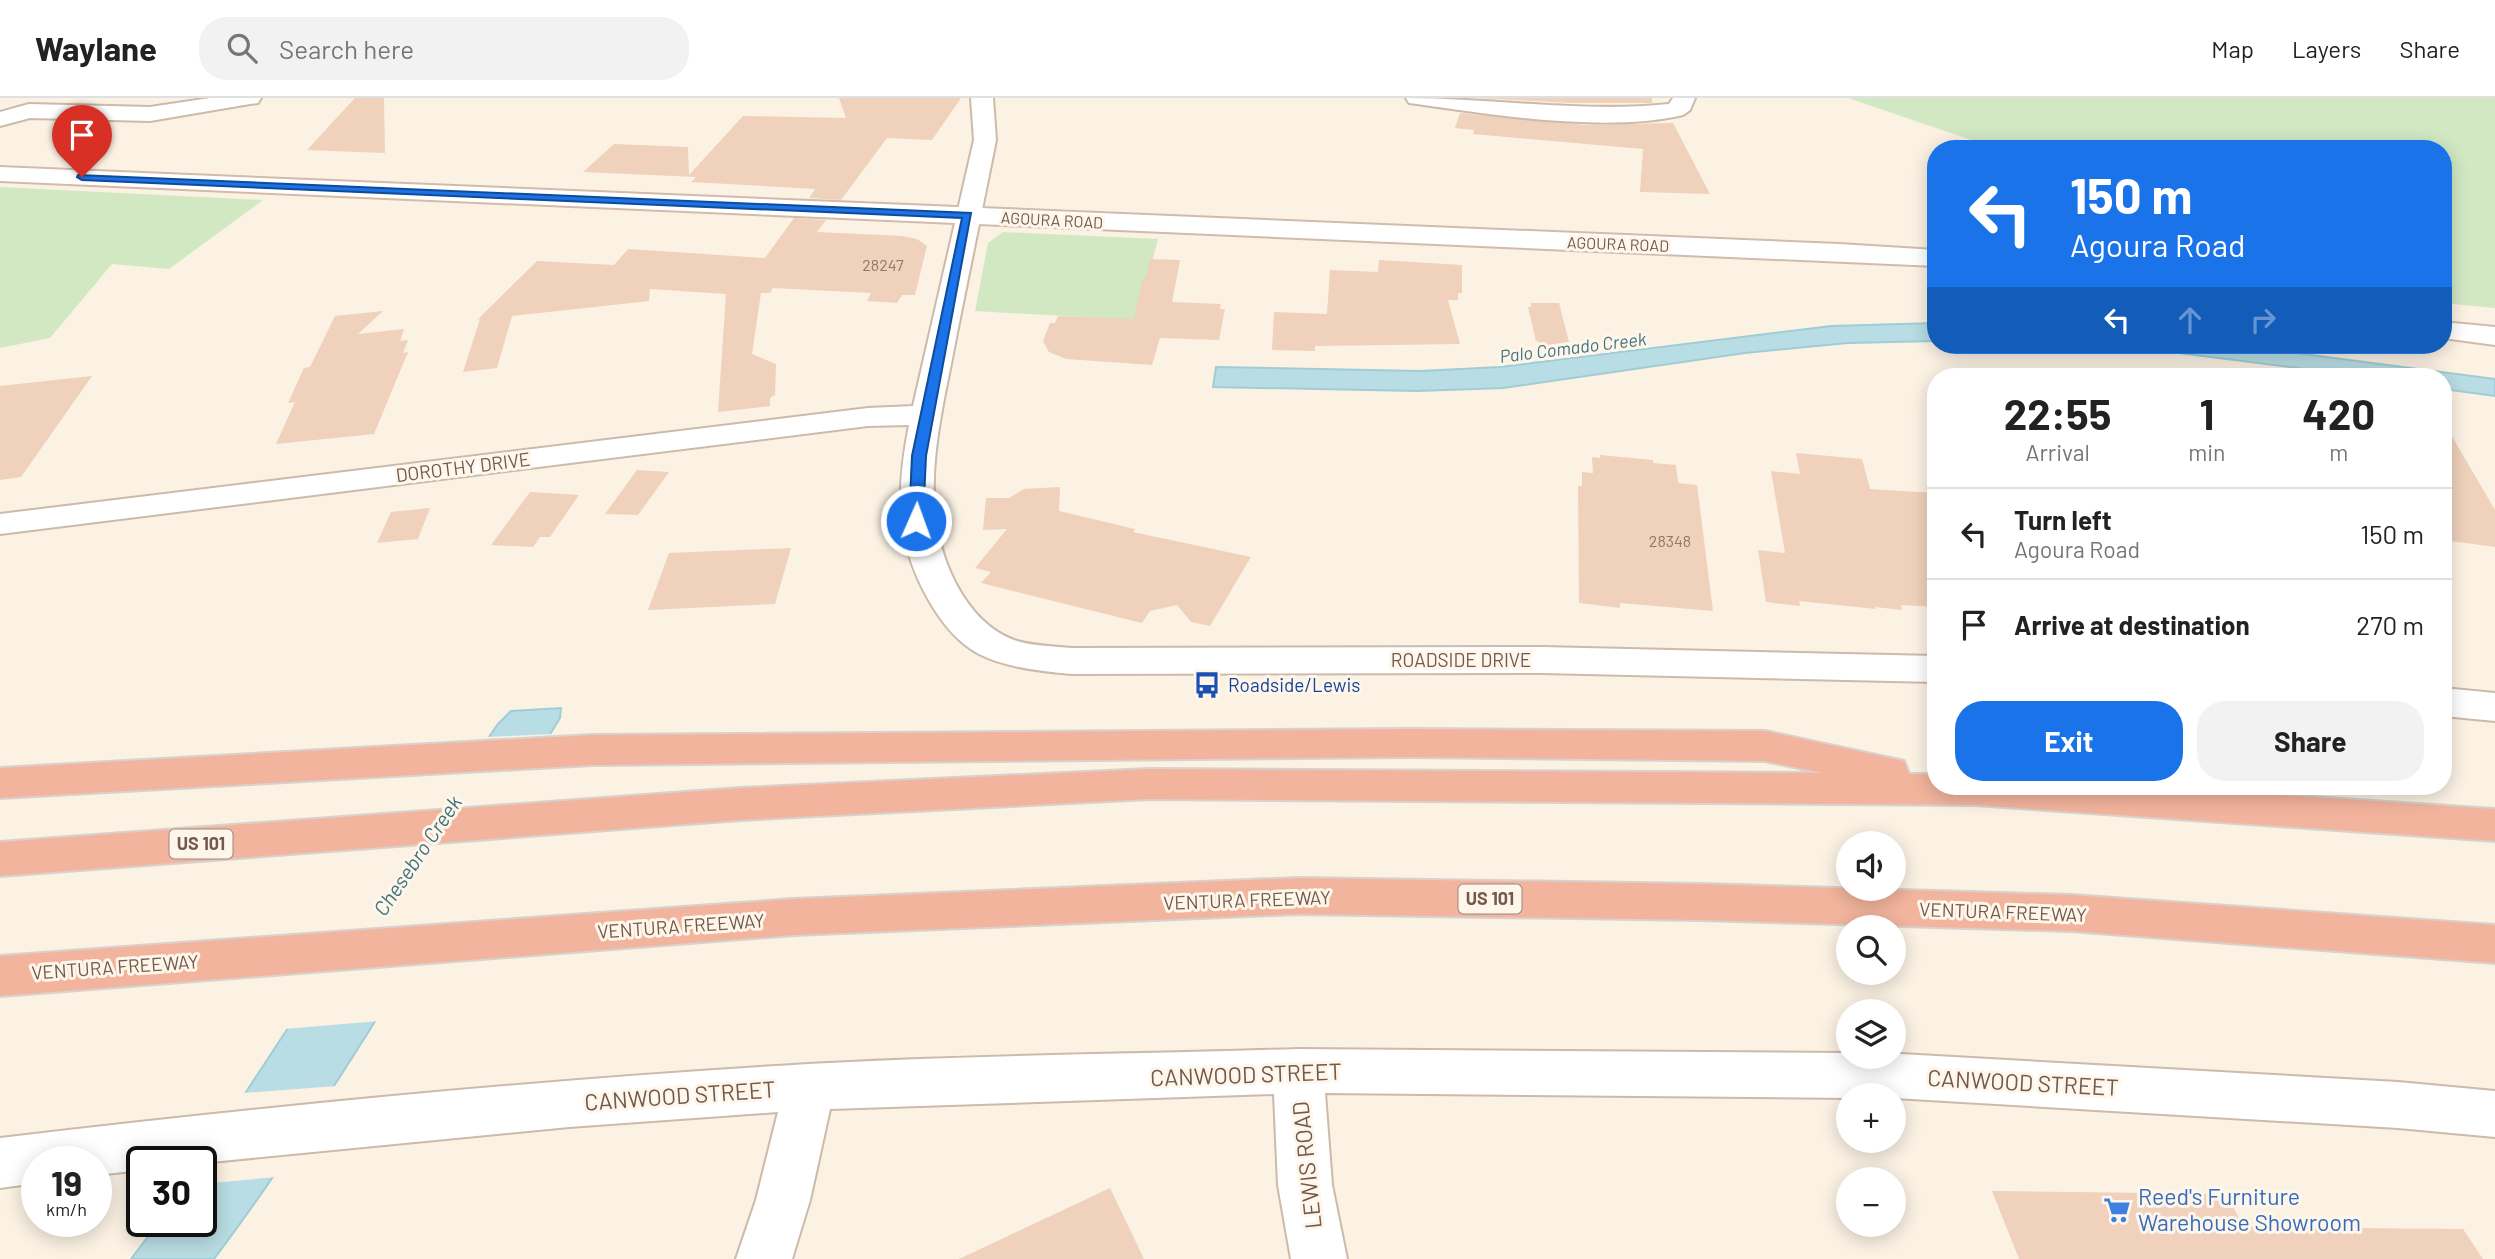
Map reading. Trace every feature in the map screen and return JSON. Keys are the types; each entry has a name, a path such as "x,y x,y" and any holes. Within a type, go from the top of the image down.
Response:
{"highway":[{"path":"0,783 593,750 1396,743 1765,746 1927,780"},
{"name":"US 101","path":"0,859 740,804 1149,784 1927,786"},
{"name":"US 101","path":"2080,795 2495,825"},
{"name":"VENTURA FREEWAY","path":"0,976 794,917 1299,896 1700,902 2071,913 2495,944"},
{"path":"0,998 136,965"}],"street":[{"path":"0,120 29,111 149,114 250,98"},
{"path":"927,415 985,140 982,98"},
{"path":"1417,98 1538,111 1605,113 1675,110 1684,98"},
{"name":"AGOURA ROAD","path":"0,174 1927,257"},
{"path":"2452,331 2495,336"},
{"name":"DOROTHY DRIVE","path":"0,524 854,419 927,415"},
{"name":"ROADSIDE DRIVE","path":"927,415 919,456 916,521 930,567 947,603 963,625 989,644 1027,657 1072,661 1542,660 1927,669"},
{"path":"2452,703 2495,707"},
{"name":"CANWOOD STREET","path":"0,1163 169,1142 569,1104 810,1087 1221,1076 1298,1071 1573,1071 1901,1076 2398,1105 2495,1114"},
{"name":"LEWIS ROAD","path":"1298,1071 1305,1185 1319,1259"},
{"path":"764,1259 783,1200 810,1087"}],"green space":[{"path":"1848,98 2495,98 2495,308 2452,304 2452,140 1971,140"},
{"path":"0,187 263,200 169,269 112,264 50,338 0,348"},
{"path":"1003,232 1158,239 1137,320 975,311 988,243"}],"water":[{"path":"1927,323 1927,341 1848,343 1745,353 1503,388 1417,391 1213,387 1216,367 1420,371 1500,367 1831,326"},
{"path":"2187,354 2303,354 2411,368 2298,368"},
{"path":"2452,373 2495,379 2495,396 2452,390"},
{"name":"Chesebro Creek","path":"561,708 560,718 435,924 350,1061 261,1194 214,1259 131,1259 148,1237 217,1237 217,1146 211,1146 288,1028 498,724 511,711"}],"pier":[{"path":"554,734 379,1021 284,1029 484,737"},
{"path":"336,1086 277,1177 217,1183 217,1146 207,1146 243,1093"}],"building":[{"path":"355,98 384,98 385,153 307,150"},
{"path":"839,98 961,98 932,140 887,138 841,200 809,198 815,189 691,182 696,177 583,172 614,144 688,147 689,175 743,116 846,118"},
{"path":"1479,98 1652,98 1652,103 1570,103"},
{"path":"1460,113 1586,125 1673,123 1710,194 1640,192 1643,149 1473,134 1474,130 1455,128"},
{"path":"794,218 826,220 817,232 902,236 917,239 927,246 915,295 902,295 897,303 867,301 871,293 773,288 770,293 761,293 752,354 776,364 775,395 770,398 770,406 718,412 726,294 650,289 649,301 512,316 497,368 463,372 480,319 477,320 537,261 614,265 628,249 765,258"},
{"path":"1150,259 1180,260 1172,302 1221,304 1220,309 1225,309 1219,340 1160,338 1152,365 1066,359 1049,352 1043,341 1050,323 1055,323 1058,316 1134,319"},
{"path":"1379,260 1462,265 1462,293 1458,293 1458,300 1448,300 1460,344 1315,346 1315,351 1272,350 1274,312 1327,314 1330,270 1378,272"},
{"path":"1531,303 1559,303 1569,342 1540,346 1536,341 1528,307 1531,307"},
{"path":"383,311 358,334 404,329 400,341 408,340 403,353 408,352 374,434 276,444 295,402 288,403 304,368 310,367 335,316"},
{"path":"92,376 21,477 0,480 0,386"},
{"path":"2452,436 2495,510 2495,547 2452,541"},
{"path":"1796,453 1862,459 1870,489 1927,492 1927,606 1901,605 1902,610 1799,601 1800,606 1766,602 1758,550 1785,553 1771,471 1800,474"},
{"path":"1600,455 1676,465 1678,483 1697,485 1713,611 1620,603 1620,608 1579,603 1578,486 1582,486 1582,472 1593,473 1592,457 1600,458"},
{"path":"637,470 669,472 638,515 605,514"},
{"path":"1060,487 1059,511 1135,529 1133,532 1251,557 1210,626 1191,622 1177,605 1150,611 1142,623 981,583 991,572 975,568 1007,529 983,530 986,498 1009,498 1024,489"},
{"path":"530,492 579,495 550,537 540,537 533,547 491,545"},
{"path":"430,508 418,539 377,543 391,512"},
{"path":"791,548 775,604 648,610 669,553"},
{"path":"1110,1188 1144,1259 959,1259"},
{"name":"Reed's Furniture Warehouse Showroom","path":"1992,1191 2226,1194 2244,1227 2463,1229 2483,1259 2019,1259"}],"place":[{"name":"Roadside/Lewis","path":"1207,685"},
{"name":"Reed's Furniture Warehouse Showroom","path":"2117,1210"}],"route":[{"path":"82,177 968,215 919,456 916,521"}],"water label":[{"name":"Palo Comado Creek","path":"1573,348"}]}
